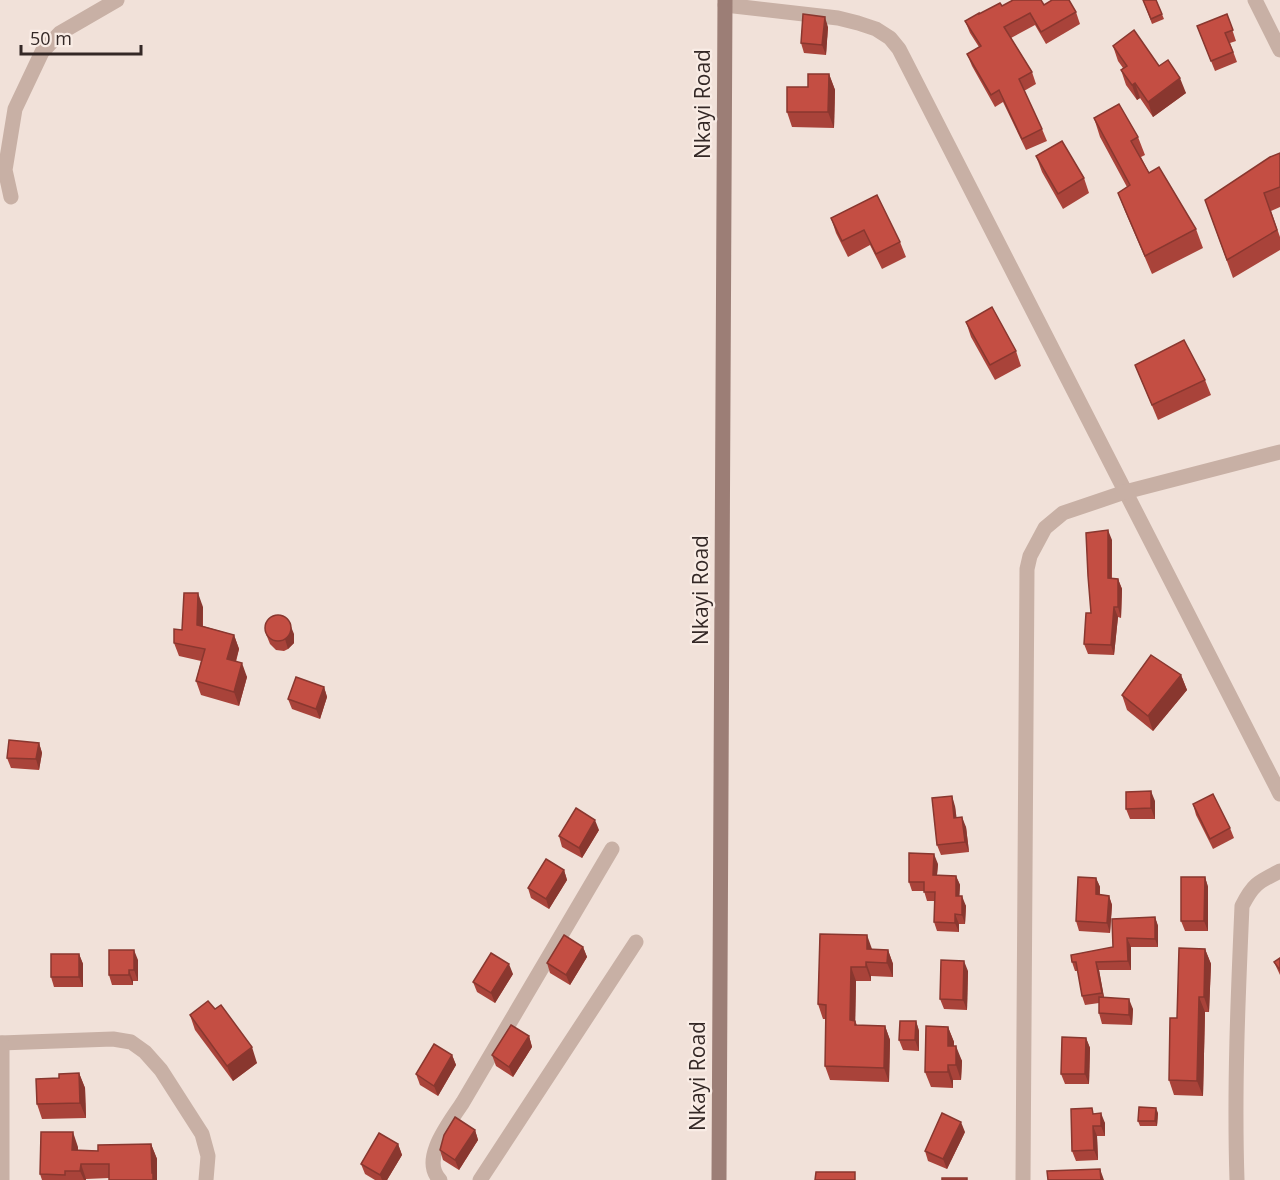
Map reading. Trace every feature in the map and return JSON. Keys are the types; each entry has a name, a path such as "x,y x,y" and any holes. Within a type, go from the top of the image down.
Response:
{"main road":[{"name":"Nkayi Road","path":"719,1180 725,3"}],"street":[{"path":"11,197 5,170 15,109 42,52 60,33 117,0"},
{"path":"1255,0 1280,50"},
{"path":"725,3 838,18 858,23 876,29 890,38 899,49 1280,794"},
{"path":"1023,1180 1027,569 1030,556 1045,528 1063,513 1125,492 1280,452"},
{"path":"440,1180 437,1178 433,1163 437,1142 469,1092 612,849"},
{"path":"1237,1180 1236,1044 1242,906 1250,890 1262,880 1280,871"},
{"path":"480,1180 636,942"},
{"path":"2,1180 1,1043 113,1039 131,1042 145,1052 161,1070 202,1134 208,1156 206,1180"}],"building":[{"path":"1013,0 1041,0 1044,5 1052,0 1069,0 1076,12 1041,32 1030,13 1004,27 1032,72 1019,79 1042,129 1022,139 999,90 991,95 967,54 981,46 965,21 1000,3 1002,6"},
{"path":"1143,0 1156,0 1162,14 1151,19"},
{"path":"803,14 825,17 822,45 801,43"},
{"path":"1227,14 1233,30 1225,33 1233,52 1211,61 1197,26"},
{"path":"1134,30 1159,66 1168,60 1180,78 1148,102 1135,83 1132,85 1121,70 1127,66 1113,46"},
{"path":"808,74 829,74 828,112 787,112 787,87 808,87"},
{"path":"1119,104 1138,137 1131,141 1149,173 1159,167 1196,229 1145,256 1118,193 1130,185 1094,118"},
{"path":"1062,141 1084,178 1058,194 1036,156"},
{"path":"1280,153 1280,187 1264,193 1277,230 1227,260 1205,200 1270,157"},
{"path":"877,195 900,242 876,254 864,230 842,241 831,218"},
{"path":"992,307 1016,351 990,365 966,322"},
{"path":"1184,340 1205,380 1152,405 1135,365"},
{"path":"1108,530 1108,578 1118,579 1118,607 1114,607 1111,645 1084,644 1086,613 1091,613 1086,533"},
{"path":"184,593 198,593 197,625 234,635 227,659 242,663 234,692 196,681 205,649 174,643 174,629 182,630"},
{"path":"278,615 287,619 291,628 287,637 278,641 269,637 265,628 269,619"},
{"path":"1151,655 1181,675 1148,716 1122,695"},
{"path":"296,677 324,687 316,709 288,699"},
{"path":"9,740 39,743 36,759 7,758"},
{"path":"1151,791 1151,808 1126,809 1126,792"},
{"path":"1213,794 1230,828 1210,839 1193,804"},
{"path":"952,796 954,818 962,817 965,842 937,845 932,798"},
{"path":"576,808 595,820 579,848 559,836"},
{"path":"909,853 934,854 933,875 956,876 956,896 962,896 962,915 955,914 955,923 934,922 935,892 924,892 924,882 909,882"},
{"path":"546,859 564,870 546,899 528,888"},
{"path":"1078,877 1096,878 1096,894 1109,896 1107,923 1076,921"},
{"path":"1181,877 1205,877 1204,921 1181,921"},
{"path":"1155,917 1155,939 1127,938 1128,961 1096,962 1102,993 1082,996 1076,962 1072,962 1071,955 1113,947 1112,919"},
{"path":"820,934 867,935 867,949 888,950 887,963 866,962 866,967 851,967 850,1020 855,1021 855,1025 885,1026 884,1068 825,1066 826,1005 818,1004"},
{"path":"564,935 583,947 566,975 547,963"},
{"path":"1179,948 1205,949 1204,997 1199,997 1197,1081 1169,1080 1170,1018 1177,1018"},
{"path":"109,950 134,950 134,970 129,970 129,975 109,975"},
{"path":"491,953 509,964 491,993 473,982"},
{"path":"51,954 79,954 79,977 51,977"},
{"path":"1280,958 1280,970 1274,962"},
{"path":"941,960 964,961 963,1000 940,999"},
{"path":"1099,997 1129,999 1129,1015 1099,1013"},
{"path":"208,1001 215,1009 221,1005 252,1047 227,1066 190,1015"},
{"path":"900,1021 916,1021 915,1040 899,1040"},
{"path":"511,1025 529,1036 509,1067 492,1055"},
{"path":"926,1026 948,1027 948,1046 956,1046 956,1065 948,1065 948,1072 925,1072"},
{"path":"1062,1037 1086,1038 1085,1074 1061,1074"},
{"path":"434,1044 452,1055 434,1086 416,1074"},
{"path":"79,1073 80,1103 37,1104 36,1079 59,1078 59,1074"},
{"path":"1139,1107 1156,1108 1155,1121 1138,1121"},
{"path":"1092,1108 1093,1114 1101,1113 1101,1126 1093,1126 1094,1150 1072,1151 1071,1109"},
{"path":"942,1113 961,1122 943,1159 925,1151"},
{"path":"455,1117 475,1130 455,1160 440,1150 444,1135"},
{"path":"41,1132 73,1132 72,1150 98,1151 98,1145 151,1144 153,1180 109,1180 109,1164 81,1164 80,1171 65,1171 65,1175 40,1174"},
{"path":"379,1133 398,1144 380,1175 361,1164"},
{"path":"1100,1169 1101,1180 1048,1180 1047,1171"},
{"path":"816,1172 855,1172 855,1180 815,1180"},
{"path":"942,1178 967,1178 967,1180 942,1180"}]}
